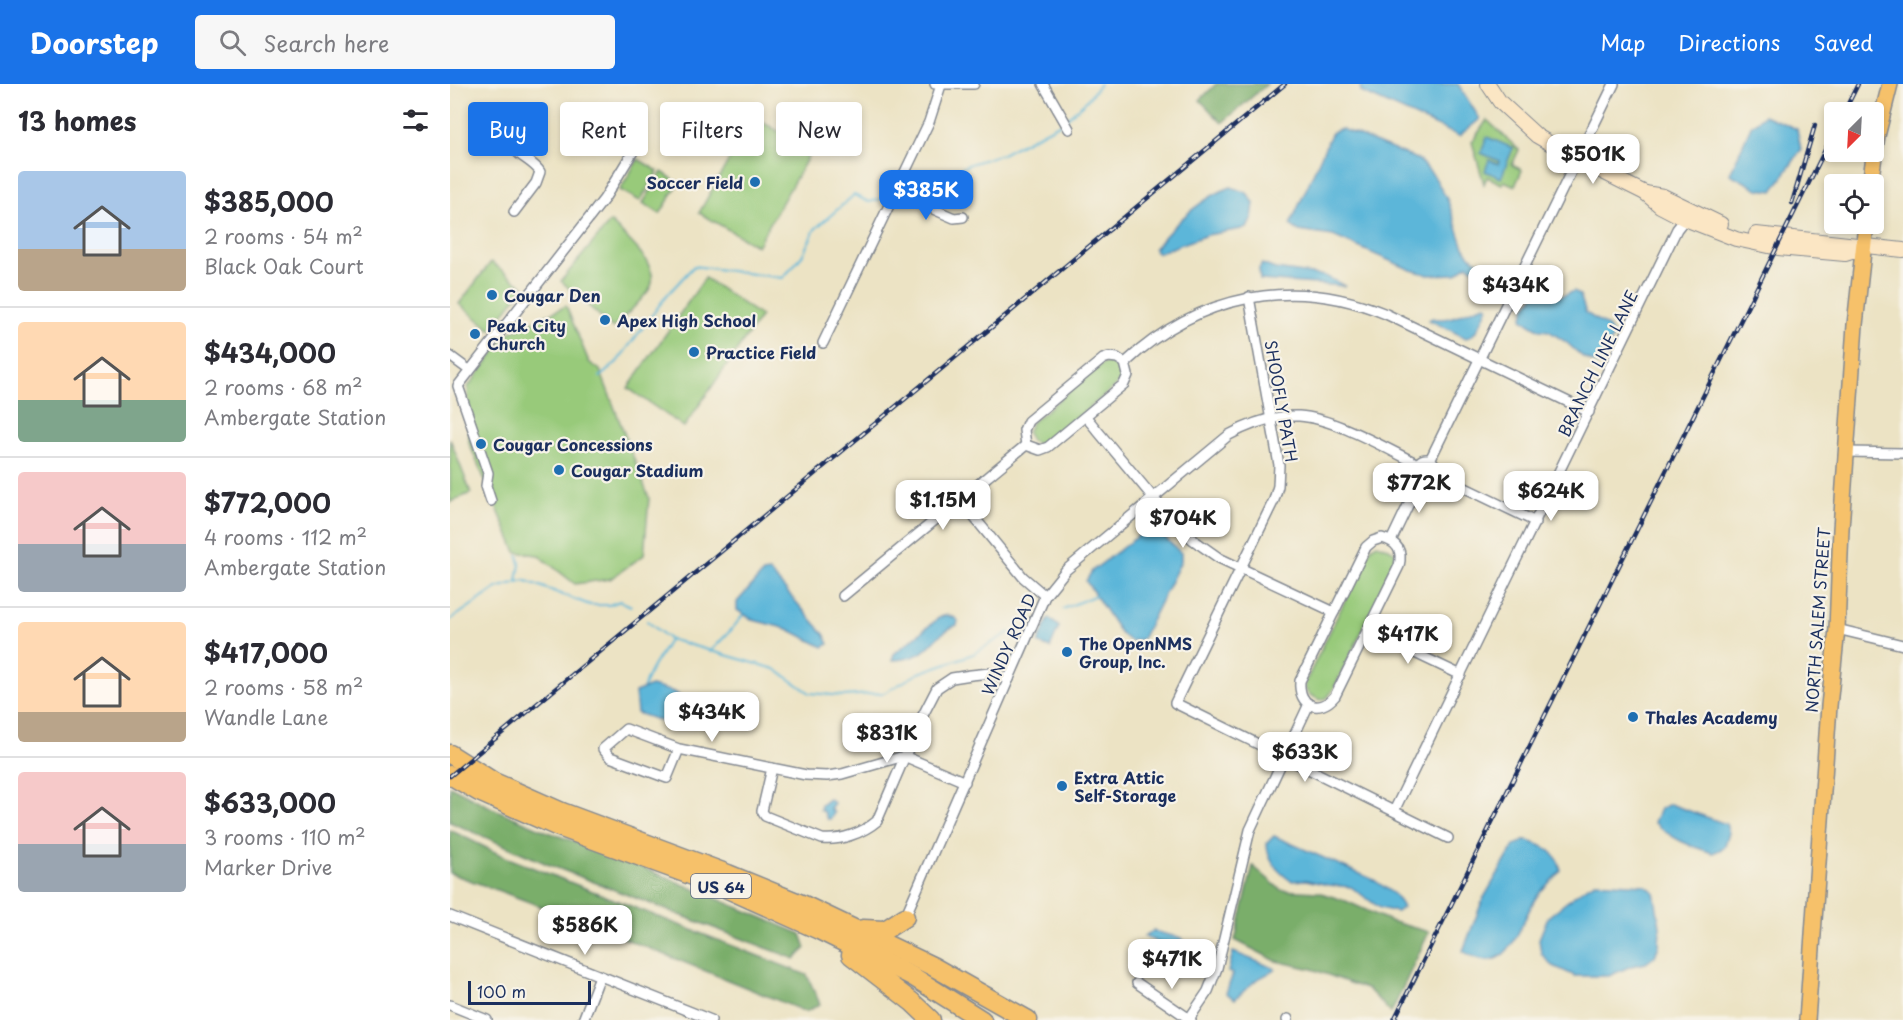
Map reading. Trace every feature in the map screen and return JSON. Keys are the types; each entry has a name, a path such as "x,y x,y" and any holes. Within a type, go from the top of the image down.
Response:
{"highway":[{"name":"US 64","path":"450,754 494,782 562,812 804,905 932,966 1028,1020"},
{"name":"US 64","path":"450,775 479,792 556,826 723,887 819,930 912,976 982,1020"},
{"path":"844,924 879,931 891,928 905,917"},
{"path":"905,917 909,945 932,966"},
{"path":"819,930 932,1020"}],"main road":[{"path":"1488,84 1500,102 1537,136 1645,193 1660,206 1685,219 1736,239 1778,248 1845,254 1864,248"},
{"path":"1872,174 1879,128 1890,84"},
{"path":"1645,193 1663,196 1716,222 1744,232 1782,238 1845,243 1864,248 1903,250"},
{"name":"NORTH SALEM STREET","path":"1807,1020 1829,706 1837,629 1855,325 1865,234"}],"street":[{"path":"823,343 929,122 938,85 975,84"},
{"path":"1043,84 1069,129"},
{"path":"1604,84 1608,94"},
{"path":"1430,460 1614,84"},
{"path":"514,212 536,183 540,172 538,168 520,156"},
{"path":"491,501 486,486 488,473 458,386 604,199 630,156"},
{"path":"894,192 954,218 963,217"},
{"name":"BRANCH LINE LANE","path":"1394,811 1677,230 1685,219"},
{"path":"1125,363 1147,343 1184,320 1213,307 1249,297 1307,294 1355,302 1386,314 1589,412"},
{"name":"SHOOFLY PATH","path":"1249,297 1278,456 1278,486 1274,500 1175,704 1284,757"},
{"path":"450,356 469,370"},
{"path":"1117,358 1125,363 1128,375 1124,384 1086,417 1048,447 1040,450 1026,445 1024,430 1028,421 1064,391 1103,359 1117,358"},
{"name":"WINDY ROAD","path":"905,917 1046,596 1066,570 1228,435 1249,424 1270,418 1299,416 1329,422 1418,464"},
{"path":"1086,417 1153,499 1192,540 1219,558 1334,612"},
{"path":"843,596 1026,445"},
{"path":"1846,452 1903,453"},
{"path":"1422,460 1430,460 1436,467 1434,473 1427,477 1422,476 1418,472 1418,464 1422,460"},
{"path":"1434,473 1536,522"},
{"path":"1391,541 1422,476"},
{"path":"960,500 1023,578 1046,596"},
{"path":"1382,538 1391,541 1401,552 1399,566 1335,696 1326,705 1309,704 1300,692 1300,681 1366,547 1382,538"},
{"path":"1837,629 1903,643"},
{"path":"1367,630 1461,675"},
{"path":"772,768 762,811 765,816 822,839 832,840 867,830 877,821 904,756 935,691 952,678 990,673 1009,679"},
{"path":"1137,983 1190,1019 1213,979 1250,830 1309,704"},
{"path":"679,750 667,778 610,757 603,748 626,729 679,750 806,775 842,774 904,756 965,782"},
{"path":"1284,757 1448,837"},
{"path":"450,916 711,1020"},
{"path":"583,1020 600,976"},
{"path":"450,1005 488,1020"}],"green space":[{"path":"1216,84 1267,84 1222,123 1200,100"},
{"path":"1487,120 1519,150 1512,165 1522,170 1515,186 1504,181 1502,184 1487,177 1484,184 1472,142"},
{"name":"Soccer Field","path":"764,123 776,130 776,156 809,156 757,246 699,213 731,156 764,156"},
{"path":"638,159 658,171 640,201 620,190"},
{"path":"662,172 679,183 660,214 643,203"},
{"path":"610,222 646,260 652,278 651,286 645,296 613,328 561,281"},
{"name":"Cougar Den","path":"491,262 524,287 491,330 459,304"},
{"name":"Practice Field","path":"705,278 761,316 684,427 628,388"},
{"name":"Cougar Stadium","path":"566,306 589,362 600,370 649,498 644,555 610,579 575,584 538,555 516,552 469,443 468,387 509,333"},
{"path":"1114,363 1121,370 1122,379 1117,385 1045,444 1041,445 1031,441 1027,433 1031,423 1102,364"},
{"path":"450,439 471,493 450,502"},
{"path":"1377,544 1395,553 1392,570 1333,690 1327,698 1320,700 1310,695 1305,689 1305,683 1368,553"},
{"path":"450,786 492,808 548,832 625,860 801,934 806,948 795,959 552,866 450,822"},
{"path":"450,830 503,856 807,975 820,1004 806,1012 586,923 452,874 450,873"},
{"path":"1253,866 1281,890 1318,892 1346,901 1390,921 1429,932 1391,1013 1369,990 1312,969 1276,961 1235,940"}],"water":[{"path":"1360,84 1458,84 1480,119 1459,136 1361,92"},
{"path":"1764,115 1797,129 1801,150 1773,191 1758,189 1730,174 1751,126"},
{"path":"1342,129 1419,160 1434,176 1448,201 1463,245 1470,256 1497,275 1489,279 1467,265 1456,274 1429,275 1411,270 1333,236 1299,231 1290,225 1332,132"},
{"path":"1487,137 1513,148 1501,178 1485,171 1489,160 1498,164 1499,161 1481,153"},
{"path":"1231,187 1247,193 1254,203 1252,218 1247,228 1207,235 1158,253 1154,249 1189,212 1209,198"},
{"path":"1262,264 1275,269 1325,276 1345,286 1260,280 1259,269"},
{"path":"1574,291 1580,295 1586,313 1608,327 1614,335 1599,365 1584,358 1549,331 1540,330 1522,319 1526,306 1535,295 1549,293 1559,297"},
{"path":"1486,305 1488,307 1480,325 1470,337 1466,338 1429,320 1432,318 1446,319"},
{"path":"1147,529 1158,531 1181,553 1181,561 1142,639 1130,641 1121,634 1086,581 1092,571"},
{"path":"770,572 824,634 829,644 823,647 788,629 753,620 737,610 737,602 763,573"},
{"path":"946,615 955,618 958,621 957,625 940,635 923,652 905,659 892,660 894,654 939,618"},
{"path":"1049,618 1059,627 1050,648 1038,643"},
{"path":"651,686 674,692 684,698 673,721 666,723 637,713 635,692"},
{"path":"829,799 834,803 830,808 834,813 830,819 827,819 824,812 820,810 821,805"},
{"path":"1670,804 1726,824 1729,833 1724,848 1713,853 1681,841 1660,828 1654,822 1660,809"},
{"path":"1274,836 1374,880 1395,895 1403,907 1397,912 1380,908 1351,887 1306,880 1291,881 1277,869 1269,855 1267,843"},
{"path":"1525,840 1548,849 1556,857 1561,870 1537,896 1509,948 1501,956 1491,960 1478,959 1463,951 1483,899 1514,846"},
{"path":"1595,882 1645,885 1654,892 1660,926 1659,945 1655,956 1646,963 1631,966 1609,976 1575,976 1551,965 1541,953 1539,939 1548,917"},
{"path":"1153,931 1181,938 1185,942 1177,952 1144,936"},
{"path":"1233,952 1275,970 1256,980 1235,999 1226,993 1233,974 1228,972"}],"waterway":[{"path":"1066,119 1086,101 1100,84"},
{"path":"906,193 918,190 970,164 1002,154 1061,123"},
{"path":"600,377 617,362 667,295 694,266 783,278 802,256 815,229 854,195 869,202 889,197"},
{"path":"517,581 520,564 518,555"},
{"path":"450,620 497,588 524,580 590,605 609,605 620,601 631,606"},
{"path":"1063,609 1096,595"},
{"path":"710,652 743,615"},
{"path":"647,621 669,639 775,669 810,693 844,696 884,693 919,673 973,654 1010,632"},
{"path":"644,687 669,640"}],"railway":[{"path":"450,776 1285,84"},
{"path":"1849,102 1858,84"},
{"path":"1792,203 1815,125"},
{"path":"1394,1020 1824,152"}],"place":[{"name":"Soccer Field","path":"755,182"},
{"name":"Cougar Den","path":"492,295"},
{"name":"Apex High School","path":"605,320"},
{"name":"Peak City Church","path":"475,334"},
{"name":"Practice Field","path":"694,352"},
{"name":"Cougar Concessions","path":"481,444"},
{"name":"Cougar Stadium","path":"559,470"},
{"name":"The OpenNMS Group, Inc.","path":"1067,652"},
{"name":"Thales Academy","path":"1633,717"},
{"name":"Extra Attic Self-Storage","path":"1062,786"}]}
